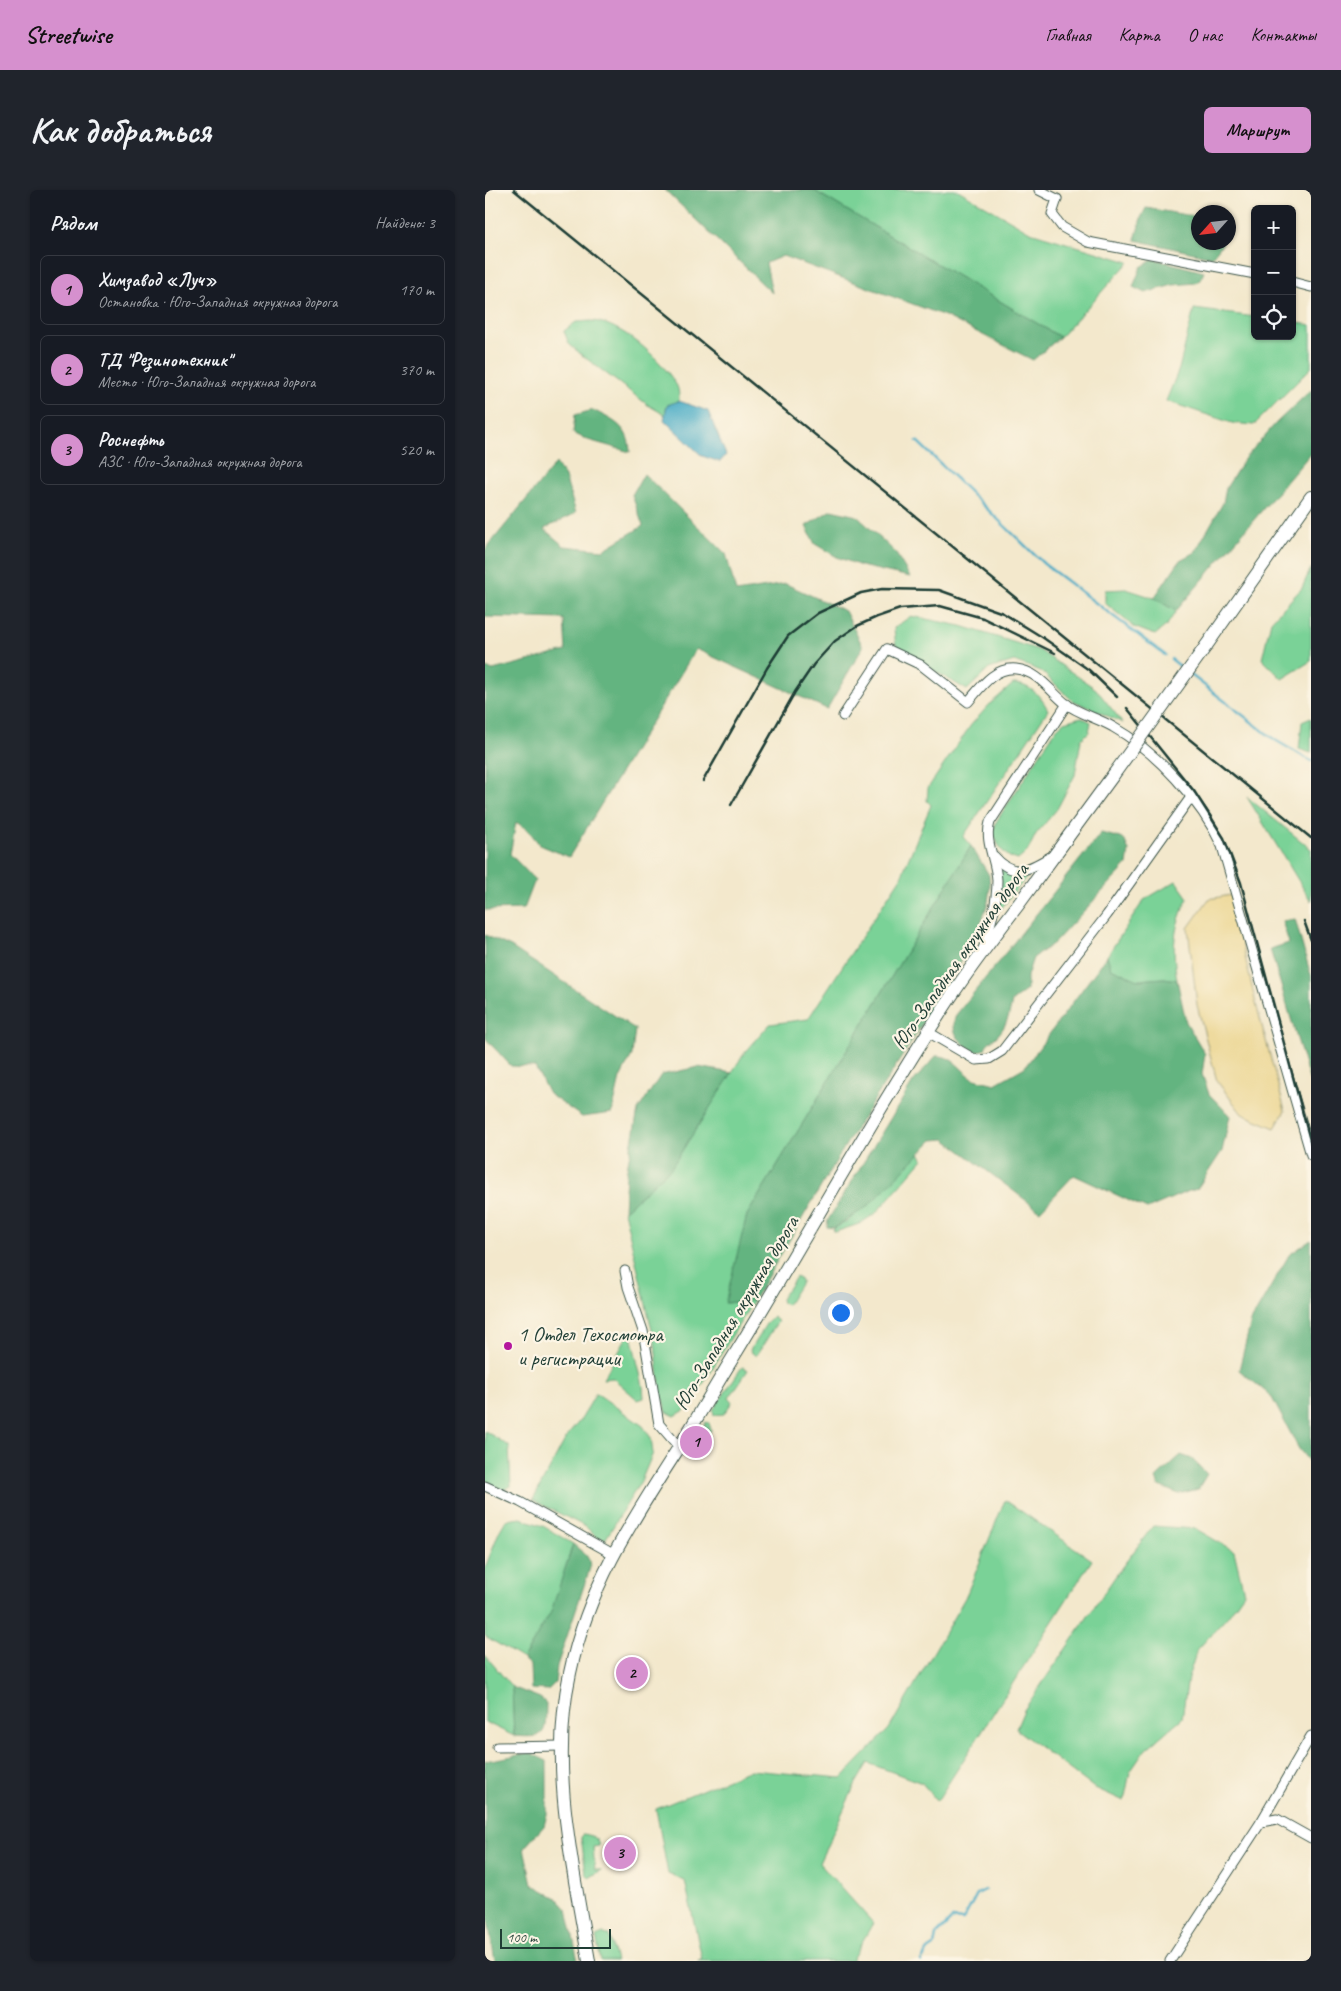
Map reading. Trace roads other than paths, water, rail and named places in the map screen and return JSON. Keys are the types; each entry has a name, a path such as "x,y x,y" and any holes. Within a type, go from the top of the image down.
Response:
{"highway":[{"name":"Юго-Западная окружная дорога","path":"589,1961 567,1827 562,1746 564,1712 575,1649 595,1593 613,1554 928,1032 982,952 1057,853 1311,497"}],"street":[{"path":"1039,190 1057,199 1052,214 1062,227 1088,242 1251,273"},
{"path":"1296,283 1311,286"},
{"path":"843,716 887,649 921,666 968,702 993,674 1016,669 1039,678 1067,704 1114,727 1139,745 1167,770 1214,827 1223,846 1311,1155"},
{"path":"982,952 996,902 997,880 987,833 993,816 1067,704"},
{"path":"928,1032 976,1060 989,1059 1002,1051 1107,915 1191,797"},
{"path":"993,855 1005,866 1018,871 1031,868 1057,853"},
{"path":"625,1270 628,1287 643,1331 659,1424 679,1447"},
{"path":"485,1486 519,1502 613,1554"},
{"path":"1170,1961 1261,1822 1311,1736"},
{"path":"497,1747 562,1746"},
{"path":"1261,1822 1277,1819 1311,1838"}],"water":[{"path":"679,401 708,411 726,455 720,462 702,456 664,420 667,405"}],"waterway":[{"path":"917,441 1044,564 1165,655"},
{"path":"1171,659 1185,670"},
{"path":"1191,675 1275,740 1311,761"},
{"path":"921,1961 928,1950 934,1946 936,1935 952,1919 963,1920 977,1894 985,1890"}],"railway":[{"path":"514,190 1311,838"},
{"path":"703,781 767,668 788,636 818,613 861,593 882,589 939,590 1003,613 1042,637 1089,670 1117,697"},
{"path":"731,805 795,692 814,664 835,641 857,626 900,609 940,606 983,618 1055,653"},
{"path":"1127,708 1194,791 1224,838 1241,883 1311,1144"},
{"path":"1304,921 1311,940"}],"place":[{"name":"1 Отдел Техосмотра и регистрации","path":"508,1346"},
{"name":"Химзавод «Луч»","path":"696,1442"},
{"name":"ТД \"Резинотехник\"","path":"632,1673"},
{"name":"Роснефть","path":"620,1853"}]}
